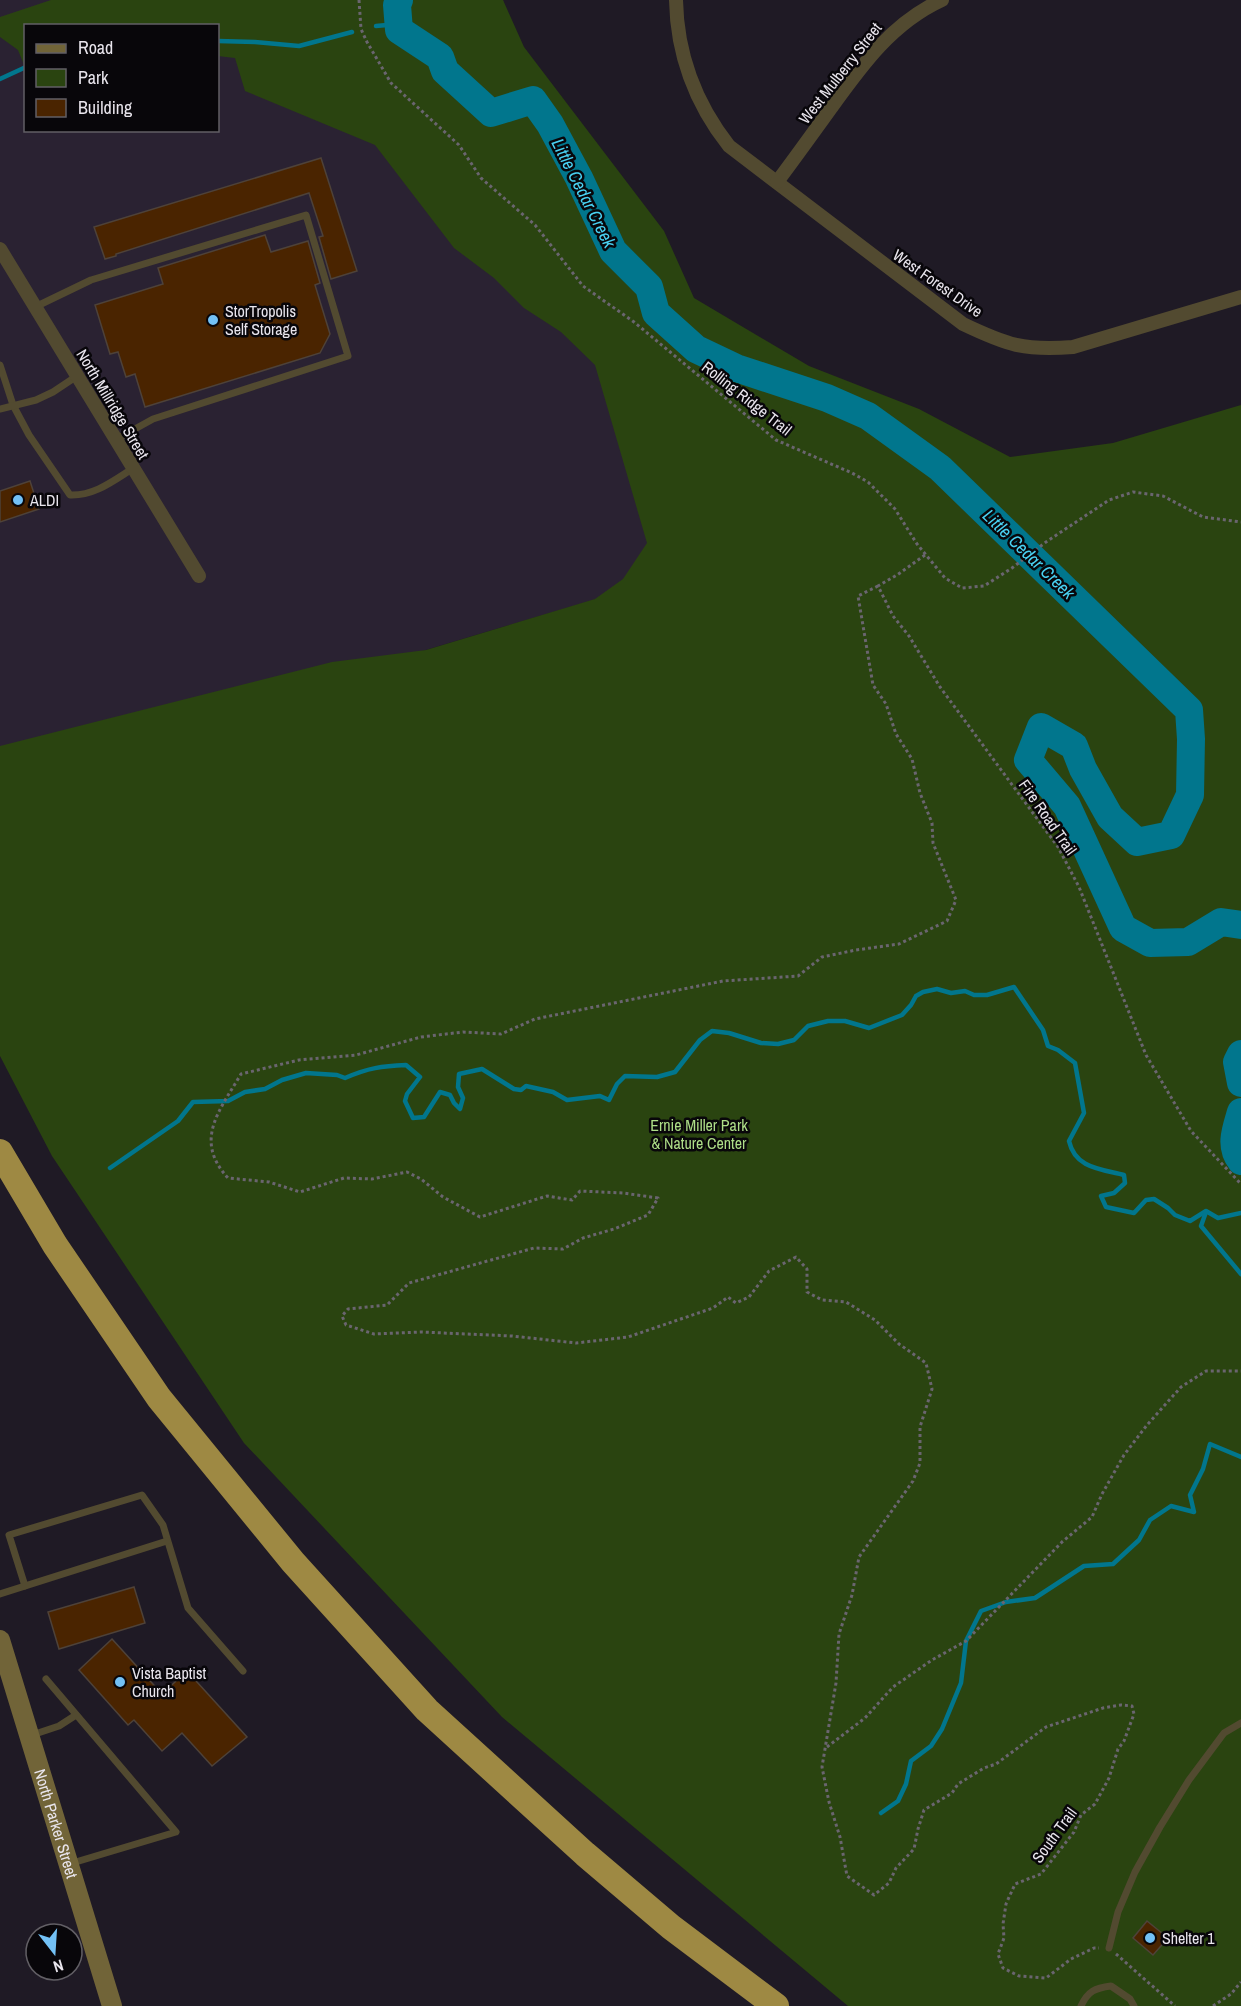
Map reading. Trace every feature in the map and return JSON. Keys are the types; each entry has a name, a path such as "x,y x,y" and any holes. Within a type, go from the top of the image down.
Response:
{"highway":[{"path":"0,1152 55,1245 159,1398 293,1562 427,1710 585,1854 671,1927 777,2006"}],"street":[{"name":"West Forest Drive","path":"676,0 683,60 704,109 729,146 963,324 994,339 1022,347 1045,349 1073,347 1241,297"},
{"name":"West Mulberry Street","path":"777,182 856,73 889,35 915,15 942,0"},
{"name":"North Millridge Street","path":"0,249 198,576"},
{"name":"North Parker Street","path":"1,1646 112,2006"}],"lane":[{"path":"35,307 91,280 306,215 348,356 153,419 115,440"},
{"path":"0,365 13,405 29,435 70,495 82,496 97,490 132,469"},
{"path":"0,409 36,400 78,376"},
{"path":"25,1586 9,1535 142,1496 163,1525 189,1608 243,1671"},
{"path":"0,1594 167,1541"},
{"path":"46,1679 176,1832 69,1864"},
{"path":"29,1736 59,1726 76,1715"},
{"path":"1109,1948 1118,1912 1160,1827 1189,1780 1224,1733 1241,1722"},
{"path":"1081,2006 1087,1994 1096,1988 1111,1986 1130,1999 1134,2006"}],"path":[{"name":"Rolling Ridge Trail","path":"359,0 361,29 391,83 459,145 481,178 535,225 583,286 634,322 776,440 868,482 896,509 917,544 945,578 962,588 984,586 1109,500 1134,492 1163,496 1203,517 1241,522"},
{"path":"825,1748 836,1683 839,1634 852,1595 859,1557 913,1481 920,1463 921,1427 932,1389 926,1362 899,1344 875,1320 846,1302 822,1300 807,1292 807,1269 796,1257 769,1271 749,1297 736,1303 728,1297 713,1308 628,1337 576,1343 512,1336 421,1332 374,1334 346,1325 342,1317 348,1309 387,1305 409,1282 534,1248 563,1249 583,1238 614,1229 648,1215 658,1198 580,1191 572,1200 547,1196 480,1217 443,1197 421,1179 407,1172 372,1179 344,1178 300,1192 269,1182 228,1178 217,1166 211,1144 214,1120 241,1074 300,1060 356,1055 421,1037 463,1032 501,1034 535,1018 723,981 798,976 822,957 898,944 948,921 956,900 933,843 932,823 920,793 912,759 896,734 886,704 873,685 858,597 897,575 925,555"},
{"name":"Fire Road Trail","path":"878,586 893,616 909,636 940,687 1058,847 1079,887 1146,1055 1191,1131 1240,1183"},
{"path":"825,1748 865,1718 893,1687 932,1660 966,1641 1062,1542 1092,1517 1124,1455 1181,1387 1206,1371 1241,1371"},
{"name":"South Trail","path":"825,1748 822,1767 828,1802 840,1837 847,1876 874,1895 889,1883 896,1868 914,1849 924,1810 952,1793 957,1784 984,1768 996,1764 1046,1727 1103,1708 1132,1706 1134,1714 1128,1732 1118,1749 1109,1778 1095,1804 1081,1815 1074,1832 1041,1874 1015,1884 1006,1904 1002,1924 1004,1938 998,1954 1003,1968 1019,1976 1046,1978 1071,1959 1094,1948 1109,1948"},
{"path":"1109,1948 1175,2006"},
{"path":"1213,2006 1231,1994 1241,1982"}],"shaded area":[{"path":"0,0 503,0 677,575 0,777"}],"green space":[{"name":"Ernie Miller Park & Nature Center","path":"51,0 503,0 524,47 664,231 694,298 809,366 919,409 1010,457 1113,443 1241,405 1241,2006 848,2006 502,1717 244,1443 52,1156 0,1056 0,746 332,662 426,650 595,599 623,579 647,543 595,365 561,332 524,308 494,278 454,248 375,145 245,91 235,58 219,56 219,24 24,24 24,65 18,50 0,37 0,17"}],"building":[{"path":"321,158 357,271 331,279 319,237 323,236 309,193 105,259 94,227"},
{"name":"StorTropolis Self Storage","path":"265,235 271,252 308,241 320,283 315,285 330,334 320,353 145,407 135,374 126,377 118,352 110,354 95,305 163,284 158,268"},
{"name":"ALDI","path":"30,481 39,509 0,522 0,491"},
{"path":"134,1587 145,1623 59,1649 48,1612"},
{"name":"Vista Baptist Church","path":"112,1639 162,1694 187,1671 247,1737 212,1766 182,1733 162,1751 134,1720 128,1725 79,1670"},
{"name":"Shelter 1","path":"1147,1921 1168,1938 1153,1955 1133,1938"}],"waterway":[{"name":"Little Cedar Creek","path":"399,0 397,5 399,30 440,57 445,71 491,113 533,100 550,124 579,178 613,251 649,287 656,313 696,349 736,368 827,398 868,416 940,468 1189,710 1190,795 1171,835 1137,842 1110,817 1083,769 1074,746 1041,727 1028,760 1067,806 1123,928 1150,943 1188,942 1221,922 1241,925"},
{"path":"376,26 387,25 399,30"},
{"path":"219,41 299,46 352,32"},
{"path":"0,79 24,68"},
{"path":"110,1168 178,1121 193,1102 228,1101 245,1092 265,1089 282,1080 306,1073 337,1075 345,1078 375,1068 406,1065 420,1077 407,1094 405,1101 413,1118 424,1117 440,1092 450,1095 460,1109 463,1098 458,1087 459,1074 482,1069 514,1089 521,1090 526,1086 553,1092 567,1100 600,1096 609,1100 617,1084 625,1076 657,1077 675,1072 700,1040 712,1031 729,1033 761,1043 778,1044 794,1040 808,1026 828,1021 845,1021 869,1028 902,1015 916,996 923,992 937,989 951,993 965,991 974,995 987,995 1014,987 1043,1030 1048,1046 1058,1050 1075,1063 1084,1113 1069,1141 1072,1150 1077,1157 1090,1166 1124,1175 1125,1183 1114,1193 1101,1196 1106,1207 1134,1213 1146,1200 1154,1199 1175,1215 1190,1221 1206,1211 1218,1218 1241,1213"},
{"name":"Little Cedar Creek","path":"1241,1054 1237,1062 1241,1083"},
{"name":"Little Cedar Creek","path":"1241,1112 1234,1143 1241,1161"},
{"path":"1206,1212 1201,1226 1241,1274"},
{"path":"881,1813 898,1801 906,1784 911,1761 931,1746 942,1729 961,1683 966,1641 981,1611 1006,1602 1035,1598 1084,1566 1113,1564 1139,1540 1150,1520 1171,1506 1194,1512 1190,1495 1203,1469 1210,1444 1241,1457"}],"place":[{"name":"StorTropolis Self Storage","path":"213,320"},
{"name":"ALDI","path":"18,500"},
{"name":"Vista Baptist Church","path":"120,1682"},
{"name":"Shelter 1","path":"1150,1938"}]}
